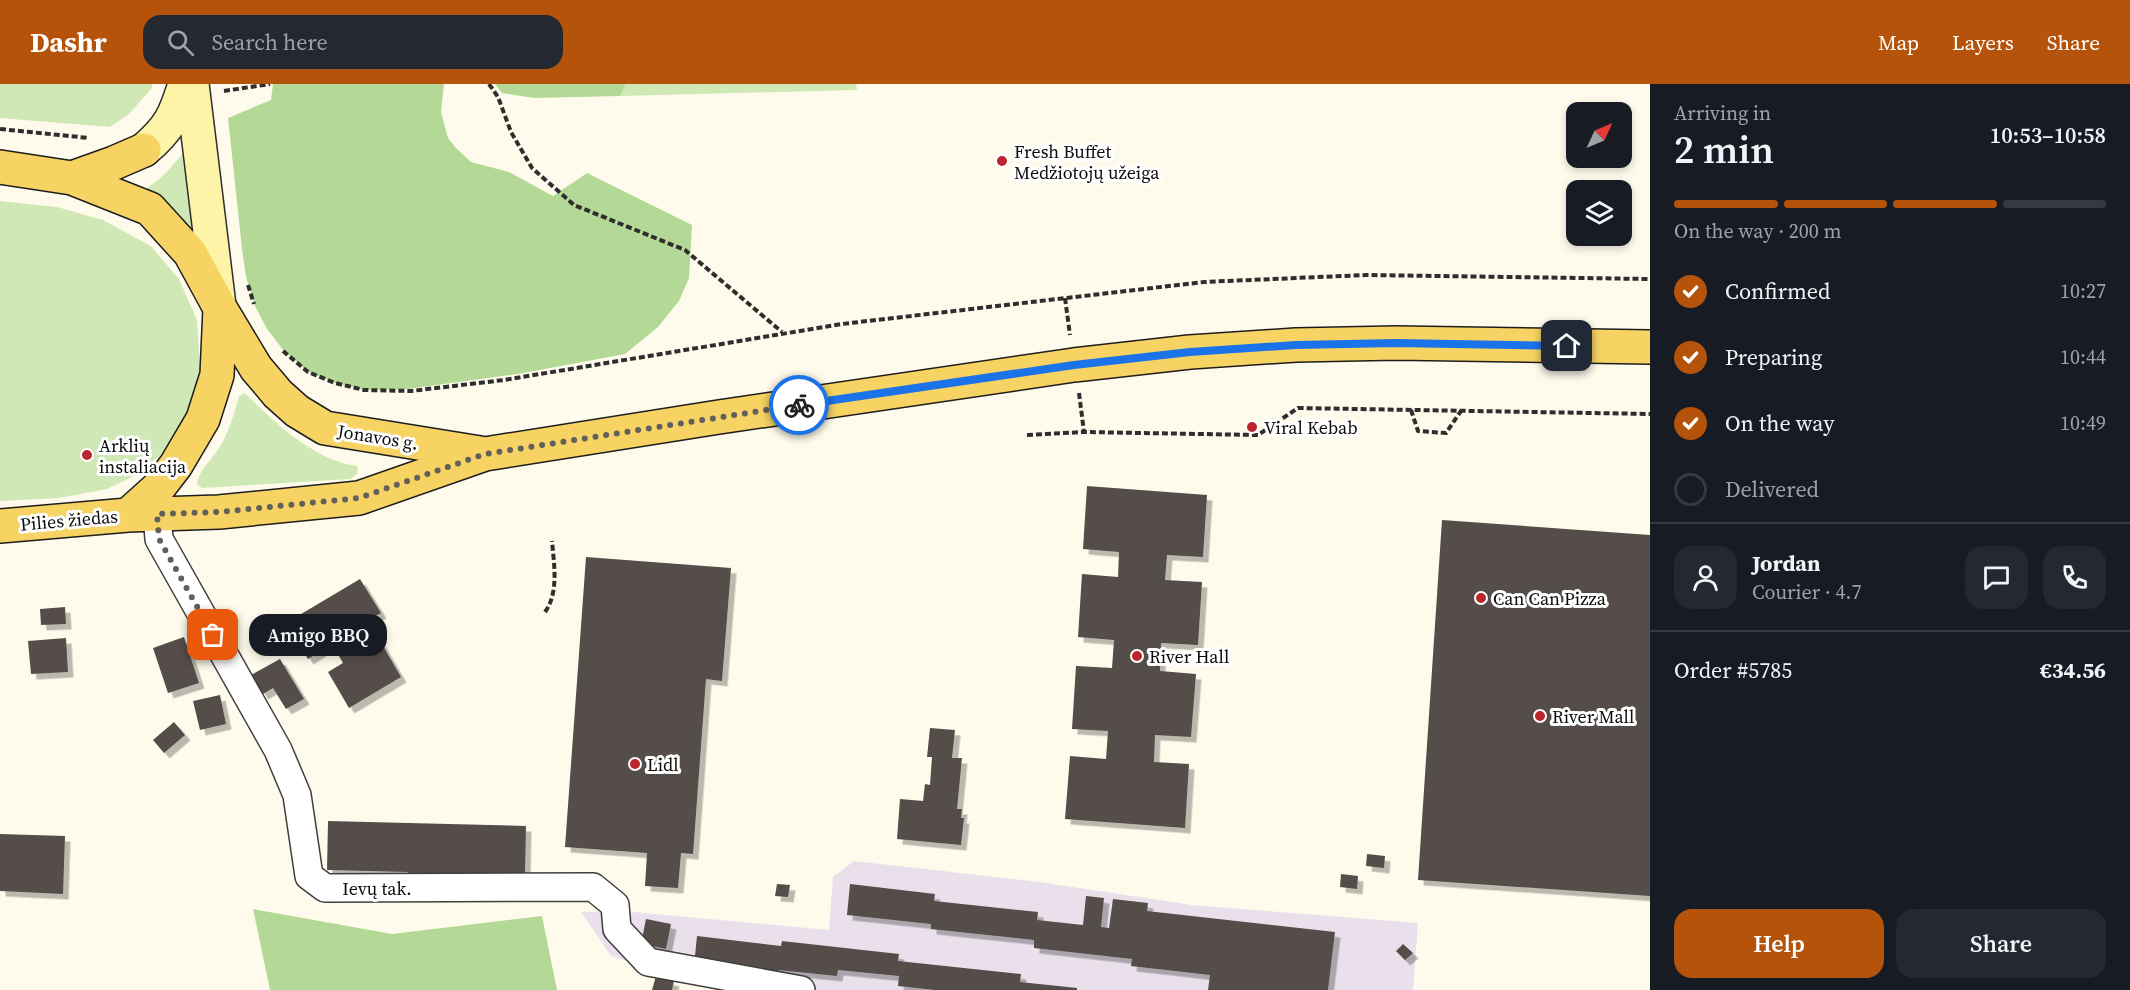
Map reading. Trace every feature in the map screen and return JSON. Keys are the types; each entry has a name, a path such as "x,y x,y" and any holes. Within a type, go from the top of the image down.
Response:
{"main road":[{"path":"72,178 144,150 162,134 177,110 185,84"},
{"path":"192,84 220,308"},
{"path":"0,167 72,178 150,209 190,253 220,308"},
{"name":"Jonavos g.","path":"220,308 256,368 278,394 297,411 325,428 485,454"},
{"name":"Pilies žiedas","path":"0,526 143,514 159,487 176,465 203,418 217,375 220,308"},
{"name":"Jonavos g.","path":"143,514 219,512 359,498 485,454 1074,365 1190,352 1296,345 1396,343 1650,347"}],"street":[{"name":"Ievų tak.","path":"143,514 278,750 297,795 309,876 325,888 593,887 615,905 617,929 648,962 801,990"}],"path":[{"path":"222,84 225,100"},
{"path":"224,91 270,84"},
{"path":"489,84 498,97 511,132 532,168 574,206 685,250 783,333"},
{"path":"0,129 85,139 94,138"},
{"path":"278,344 308,372 335,383 364,390 411,391 504,380 783,333 945,311 1204,282 1366,275 1650,279"},
{"path":"246,277 255,306"},
{"path":"1027,435 1084,432 1258,435 1298,408 1650,414"},
{"path":"1411,410 1418,431 1446,434 1462,410"},
{"path":"545,612 552,603 555,568 552,541"}],"shaded area":[{"path":"854,861 1040,882 1192,905 1418,923 1413,990 795,990 650,968 611,956 581,912 622,911 829,930 833,877"}],"green space":[{"path":"0,84 152,84 152,88 129,114 110,127 0,118"},
{"path":"273,84 444,84 441,112 448,138 471,162 509,172 553,196 587,173 692,225 689,278 679,301 658,327 625,354 518,374 407,389 364,390 335,383 308,372 284,351 267,329 255,306 246,277 242,249 228,118 271,100"},
{"path":"495,84 626,84 620,96 534,98 502,93"},
{"path":"626,84 856,84 857,90 620,96"},
{"path":"185,150 197,236 175,214 142,191 166,173"},
{"path":"0,201 57,207 103,220 151,246 179,279 197,320 200,367 190,414 165,451 136,475 107,489 59,498 0,501"},
{"path":"245,393 296,438 326,456 357,466 358,473 351,479 202,488 197,484 200,474 223,442 239,396"},
{"path":"253,909 392,934 542,916 557,990 270,990"}],"building":[{"name":"River Hall","path":"1087,486 1207,495 1203,557 1167,555 1165,580 1202,582 1198,645 1161,643 1160,671 1196,674 1191,737 1155,735 1154,762 1189,764 1185,828 1065,819 1070,756 1106,759 1108,731 1072,729 1076,666 1112,668 1114,640 1078,637 1082,574 1118,577 1119,552 1083,549"},
{"name":"River Mall","path":"1442,520 1650,535 1650,896 1418,880"},
{"name":"Lidl","path":"586,557 731,568 722,681 706,679 693,854 681,853 678,888 645,886 647,853 565,847"},
{"path":"360,579 381,613 368,620 401,677 349,708 328,672 343,663 332,644 308,659 286,623"},
{"path":"65,607 66,624 41,625 40,609"},
{"path":"184,637 199,683 168,693 153,648"},
{"path":"66,638 68,672 31,674 28,641"},
{"path":"280,659 304,699 286,709 273,688 263,694 251,675"},
{"path":"220,695 226,724 200,730 193,701"},
{"path":"174,722 185,735 164,753 153,740"},
{"path":"930,728 955,730 952,758 962,758 957,809 962,809 961,818 964,818 961,845 897,839 900,799 923,801 925,784 930,785 932,757 927,757"},
{"path":"328,821 526,826 525,876 424,873 423,880 408,879 408,872 327,870"},
{"path":"0,834 65,836 63,894 0,891"},
{"path":"1367,854 1385,856 1384,868 1366,866"},
{"path":"1341,874 1358,876 1357,889 1340,887"},
{"path":"777,884 790,885 788,897 775,896"},
{"path":"850,884 935,894 934,901 1038,912 1037,920 1083,925 1086,896 1104,898 1101,927 1109,928 1113,899 1148,903 1147,911 1335,932 1328,990 1208,990 1210,975 1131,966 1132,959 1034,948 1034,940 931,929 931,924 847,915"},
{"path":"646,919 671,924 666,949 652,946 642,939"},
{"path":"697,936 781,946 782,941 899,954 898,961 1021,974 1020,982 1077,988 1077,990 935,990 898,986 899,976 838,970 837,976 778,970 778,975 694,966"},
{"path":"1403,944 1413,953 1405,960 1396,951"},
{"path":"656,976 674,981 672,990 652,990"}],"way so far":[{"path":"213,635 159,539 157,514 219,512 359,498 485,454 799,405"}],"place":[{"name":"Fresh Buffet Medžiotojų užeiga","path":"1002,161"},
{"name":"Viral Kebab","path":"1252,427"},
{"name":"Arklių instaliacija","path":"87,455"},
{"name":"Can Can Pizza","path":"1481,598"},
{"name":"Amigo BBQ","path":"213,635"},
{"name":"River Hall","path":"1137,656"},
{"name":"River Mall","path":"1540,716"},
{"name":"Lidl","path":"635,764"}],"route":[{"path":"799,405 1074,365 1190,352 1296,345 1396,343 1567,346"}]}
